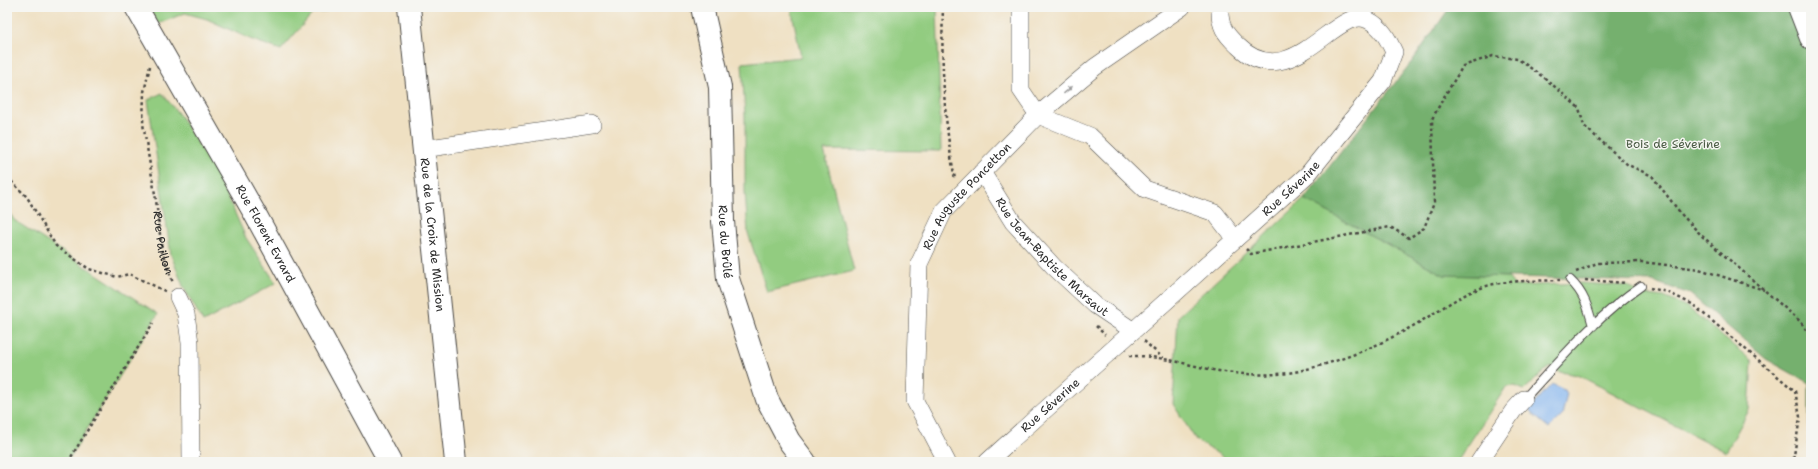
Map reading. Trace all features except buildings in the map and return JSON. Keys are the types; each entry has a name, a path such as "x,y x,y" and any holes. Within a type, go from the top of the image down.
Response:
{"street":[{"name":"Rue Florent Evrard","path":"136,7 254,212 390,462"},
{"name":"Rue de la Croix de Mission","path":"409,7 456,462"},
{"name":"Rue du Brûlé","path":"702,7 720,87 723,221 728,279 767,399 789,441 805,462"},
{"path":"1021,7 1021,90 1038,115 1090,136 1145,189 1215,213 1235,239"},
{"name":"Rue Auguste Poncetton","path":"947,462 916,401 919,264 944,211 1038,115 1095,67 1182,7"},
{"name":"Rue Séverine","path":"988,462 1132,330 1308,174 1383,81 1394,52 1384,32 1367,19 1354,18 1337,27 1300,53 1281,62 1262,61 1242,50 1227,36 1219,20 1220,7"},
{"path":"1799,7 1811,38"},
{"path":"423,149 592,124"},
{"name":"Rue Jean-Baptiste Marsaut","path":"982,172 1013,222 1054,266 1095,305 1132,330"},
{"path":"178,297 186,314 190,343 191,462"},
{"path":"1479,462 1513,411 1524,399"}],"lane":[{"path":"1568,278 1579,289 1587,302 1593,326"},
{"path":"1524,399 1593,326 1620,300 1641,286"}],"path":[{"path":"943,7 942,51 951,158 956,189 965,190"},
{"name":"Rue Paillon","path":"159,48 151,65 144,92 143,124 156,200 162,252 178,297"},
{"path":"1235,239 1251,254 1390,226 1409,238 1424,228 1434,203 1432,119 1464,66 1493,56 1518,59 1546,79 1579,108 1584,126 1628,165 1652,176 1682,215 1702,236 1801,322 1811,337"},
{"path":"7,178 26,197 56,246 89,269 117,277 129,274 178,297"},
{"path":"1557,280 1568,278 1596,263 1642,262 1699,269 1765,290"},
{"path":"1110,351 1126,356 1142,355 1215,370 1252,374 1302,371 1360,353 1413,326 1458,297 1491,284 1568,278 1598,280 1641,286 1667,292 1692,304 1795,391 1800,417 1794,462"},
{"path":"68,462 153,323"},
{"path":"1132,330 1163,359"}],"green space":[{"path":"149,7 326,7 326,12 313,13 281,50 250,39 207,19 185,13 158,24"},
{"path":"791,7 937,7 941,151 824,150 854,271 767,292 748,233 745,192 745,116 742,63 801,57"},
{"name":"Bois de Séverine","path":"1450,7 1811,7 1811,462 1809,462 1809,383 1766,359 1690,294 1652,281 1444,275 1304,199 1413,60"},
{"path":"162,93 181,117 219,177 246,238 276,283 203,322 183,286 171,255 148,100"},
{"path":"1304,199 1444,275 1508,277 1515,286 1581,283 1628,286 1640,294 1664,297 1687,307 1752,361 1749,410 1726,452 1578,375 1560,372 1550,366 1524,390 1515,386 1506,387 1457,462 1231,462 1196,440 1173,404 1178,316"},
{"path":"7,208 14,220 158,314 67,462 7,462"}],"water":[{"path":"1552,384 1567,393 1562,416 1549,428 1531,413 1529,409"}]}
